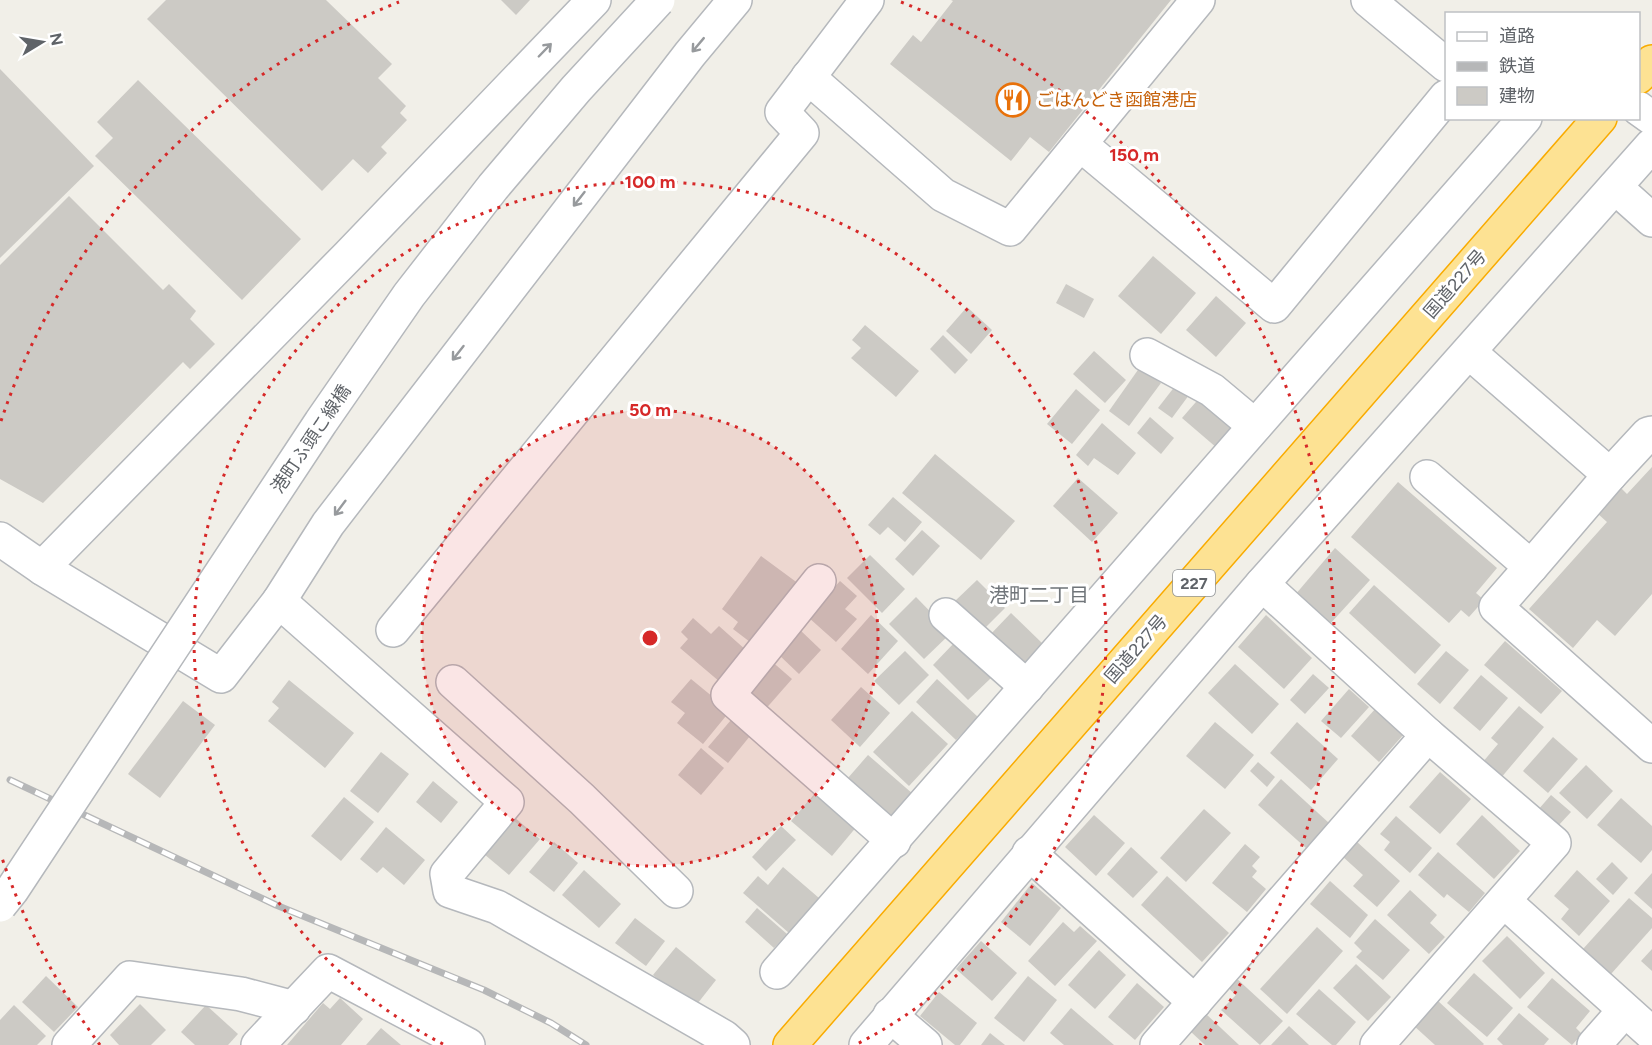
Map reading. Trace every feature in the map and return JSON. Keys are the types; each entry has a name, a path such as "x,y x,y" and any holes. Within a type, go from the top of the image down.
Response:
{"highway":[{"name":"国道227号","path":"790,1045 1598,120"}],"street":[{"path":"42,568 348,256 594,0"},
{"name":"港町ふ頭こ線橋","path":"0,905 321,422 410,295 493,187 576,89 658,0"},
{"path":"0,539 42,568 221,676 279,601 328,524 356,487 690,54 735,0"},
{"path":"393,630 802,133 782,112 867,0"},
{"path":"808,77 943,195 1011,229 1197,0"},
{"path":"1368,0 1445,64"},
{"path":"1080,144 1274,306 1445,98"},
{"path":"777,972 1523,120"},
{"path":"866,1045 1262,584 1652,145"},
{"path":"1615,187 1652,220"},
{"path":"1469,352 1610,475"},
{"path":"1147,354 1212,390 1255,426"},
{"path":"1652,433 1648,434 1610,475 1496,608 1652,746"},
{"path":"1427,477 1531,567"},
{"path":"819,581 728,695 894,841"},
{"path":"1262,584 1428,735 1554,843 1377,1045"},
{"path":"279,601 507,802 447,874 450,891 496,907 724,1036 733,1045"},
{"path":"946,615 1027,687"},
{"path":"453,682 582,799 676,891"},
{"path":"1157,1045 1428,735"},
{"path":"1029,853 1195,1002"},
{"path":"1504,901 1652,1034"},
{"path":"258,1045 328,971 468,1045"},
{"path":"69,1045 130,978 241,994 294,1008"},
{"path":"1594,1045 1624,1011"},
{"path":"890,1015 925,1045"}],"building":[{"path":"166,0 326,0 392,64 378,78 406,106 400,113 407,120 381,147 387,153 368,173 353,159 322,191 147,19"},
{"path":"501,0 530,0 516,15"},
{"name":"ごはんどき函館港店","path":"951,0 1171,0 1049,152 1030,137 1011,161 890,64 913,35 921,42 953,1"},
{"path":"0,69 94,166 0,258"},
{"path":"138,80 301,239 242,300 95,156 113,138 97,122"},
{"path":"69,196 163,290 169,284 196,311 190,319 215,344 190,369 183,362 43,503 0,479 0,265"},
{"path":"1153,256 1196,293 1161,334 1118,296"},
{"path":"1066,284 1094,299 1084,318 1056,303"},
{"path":"1216,296 1246,323 1216,357 1186,330"},
{"path":"967,307 992,330 971,354 946,331"},
{"path":"865,325 919,371 896,397 851,358 861,348 852,340"},
{"path":"943,335 968,360 955,374 930,349"},
{"path":"1094,351 1126,380 1105,403 1073,374"},
{"path":"1140,367 1161,383 1129,426 1109,411"},
{"path":"1179,381 1192,391 1172,418 1158,408"},
{"path":"1076,389 1100,410 1072,444 1047,424"},
{"path":"1202,395 1236,425 1217,448 1182,418"},
{"path":"1150,417 1174,438 1161,454 1137,433"},
{"path":"1102,423 1136,453 1118,475 1094,458 1088,466 1076,455"},
{"path":"935,454 1015,521 981,560 902,493"},
{"path":"1652,467 1652,594 1615,636 1597,620 1573,648 1529,609 1607,522 1597,513 1620,487 1627,494"},
{"path":"1078,478 1118,513 1092,542 1053,506"},
{"path":"1398,482 1497,568 1476,593 1484,600 1469,617 1461,610 1449,623 1351,537"},
{"path":"893,497 922,522 905,542 888,527 880,535 868,525"},
{"path":"922,530 940,546 913,576 895,559"},
{"path":"1335,548 1370,580 1329,625 1295,595"},
{"path":"870,555 905,589 882,613 847,578"},
{"path":"761,556 799,584 754,645 733,629 738,622 722,609"},
{"path":"977,580 1005,608 982,631 954,602"},
{"path":"840,581 857,596 845,609 857,619 836,642 808,617"},
{"path":"1374,585 1441,645 1415,674 1349,613"},
{"path":"916,597 951,633 924,659 889,624"},
{"path":"1011,613 1043,644 1019,669 987,638"},
{"path":"871,615 898,641 868,674 841,649"},
{"path":"1266,615 1312,658 1284,689 1238,647"},
{"path":"693,618 711,634 719,626 747,651 720,682 680,648 688,639 681,632"},
{"path":"799,629 821,650 799,674 777,653"},
{"path":"1505,641 1562,691 1541,714 1484,665"},
{"path":"955,642 991,678 968,700 933,665"},
{"path":"905,651 929,675 899,705 874,681"},
{"path":"1446,651 1469,670 1440,704 1417,684"},
{"path":"769,659 792,679 763,712 740,693"},
{"path":"1235,664 1279,704 1252,734 1208,693"},
{"path":"1313,674 1329,688 1305,714 1290,700"},
{"path":"1481,675 1508,698 1480,731 1453,708"},
{"path":"691,679 730,711 703,744 677,723 685,713 671,702"},
{"path":"937,679 978,717 956,740 916,702"},
{"path":"289,680 354,733 325,768 268,721 279,708 272,702"},
{"path":"861,687 890,713 860,747 831,720"},
{"path":"1349,689 1369,707 1341,738 1321,721"},
{"path":"183,701 215,725 160,798 128,774"},
{"path":"1519,706 1544,727 1500,779 1482,763 1498,744 1491,738"},
{"path":"1376,708 1404,734 1379,762 1351,736"},
{"path":"912,711 948,744 909,786 873,752"},
{"path":"731,720 750,736 728,763 708,747"},
{"path":"1215,722 1254,755 1225,789 1186,756"},
{"path":"1297,722 1338,759 1311,790 1270,753"},
{"path":"1553,737 1578,759 1548,793 1523,771"},
{"path":"701,748 724,768 701,795 678,775"},
{"path":"381,752 409,774 378,813 350,791"},
{"path":"868,755 913,794 892,818 841,786"},
{"path":"1258,762 1275,777 1267,787 1250,771"},
{"path":"1586,765 1613,791 1587,819 1559,793"},
{"path":"1440,772 1471,799 1440,834 1409,807"},
{"path":"1281,779 1329,823 1306,848 1258,805"},
{"path":"433,781 458,802 441,823 416,802"},
{"path":"818,790 858,825 832,856 791,821"},
{"path":"1551,795 1571,812 1557,827 1538,810"},
{"path":"344,797 374,822 341,861 311,836"},
{"path":"1621,798 1652,826 1652,850 1641,863 1597,825"},
{"path":"1204,809 1231,833 1186,882 1160,858"},
{"path":"1094,815 1125,843 1096,876 1065,847"},
{"path":"1482,815 1520,851 1494,879 1456,844"},
{"path":"1396,816 1432,848 1410,873 1384,850 1390,842 1380,834"},
{"path":"514,817 540,839 509,875 484,854"},
{"path":"781,826 796,840 766,871 752,857"},
{"path":"386,827 425,860 404,885 383,867 377,873 360,859"},
{"path":"1356,841 1400,881 1377,907 1353,886 1363,875 1342,856"},
{"path":"554,842 578,863 554,892 529,872"},
{"path":"1245,844 1260,857 1252,866 1257,871 1252,877 1266,889 1247,912 1212,883"},
{"path":"1131,847 1158,872 1133,898 1107,874"},
{"path":"1438,852 1485,893 1469,912 1447,894 1444,898 1418,875"},
{"path":"1612,862 1628,878 1613,895 1596,879"},
{"path":"783,867 819,898 789,933 743,893 758,876 768,885"},
{"path":"584,870 621,904 599,928 562,895"},
{"path":"1577,870 1610,901 1579,936 1561,919 1569,909 1554,896"},
{"path":"1652,873 1652,909 1634,893"},
{"path":"1167,876 1229,933 1202,962 1141,905"},
{"path":"1330,881 1368,915 1350,938 1310,904"},
{"path":"1032,883 1061,908 1030,946 1001,922"},
{"path":"1410,890 1437,915 1430,923 1445,937 1429,954 1387,915"},
{"path":"1629,898 1652,918 1652,928 1611,974 1583,949"},
{"path":"757,908 787,934 774,948 745,922"},
{"path":"635,918 665,941 646,966 615,943"},
{"path":"1375,919 1410,950 1383,980 1356,957 1362,951 1354,943"},
{"path":"1063,922 1074,932 1080,926 1097,941 1055,986 1028,961"},
{"path":"1317,927 1343,951 1287,1014 1260,989"},
{"path":"1507,936 1545,973 1520,999 1482,961"},
{"path":"981,941 1017,973 992,1001 956,969"},
{"path":"676,947 716,980 694,1008 653,975"},
{"path":"1652,949 1652,971 1641,961"},
{"path":"1099,950 1126,975 1095,1009 1068,985"},
{"path":"1356,964 1391,997 1368,1021 1333,988"},
{"path":"1474,973 1513,1008 1487,1037 1447,1003"},
{"path":"46,976 78,1007 54,1032 22,1002"},
{"path":"1028,976 1057,1000 1024,1042 994,1018"},
{"path":"1235,977 1283,1021 1260,1045 1221,1010 1236,995 1226,986"},
{"path":"1552,978 1590,1011 1576,1028 1582,1034 1572,1045 1527,1007"},
{"path":"1137,983 1164,1007 1135,1040 1108,1017"},
{"path":"1319,989 1356,1022 1336,1045 1332,1045 1296,1014"},
{"path":"939,992 977,1023 960,1045 955,1045 920,1016"},
{"path":"340,998 363,1019 341,1045 287,1045 323,1003 330,1009"},
{"path":"1437,1000 1484,1044 1435,1045 1413,1025"},
{"path":"140,1004 166,1030 151,1045 119,1045 110,1035"},
{"path":"14,1005 46,1036 37,1045 0,1045 0,1020"},
{"path":"206,1005 238,1034 228,1045 195,1045 181,1032"},
{"path":"1071,1008 1114,1045 1064,1045 1050,1033"},
{"path":"1205,1013 1239,1045 1205,1045 1189,1030"},
{"path":"1519,1013 1549,1039 1544,1045 1503,1045 1497,1039"},
{"path":"1289,1026 1309,1045 1271,1045"},
{"path":"381,1028 401,1045 366,1045"},
{"path":"990,1033 1005,1045 981,1045"}],"railway":[{"path":"10,780 276,905 484,990 551,1023 586,1045"}],"place":[{"name":"ごはんどき函館港店","path":"1013,100"}],"district":[{"name":"港町二丁目","path":"1039,595"}]}
